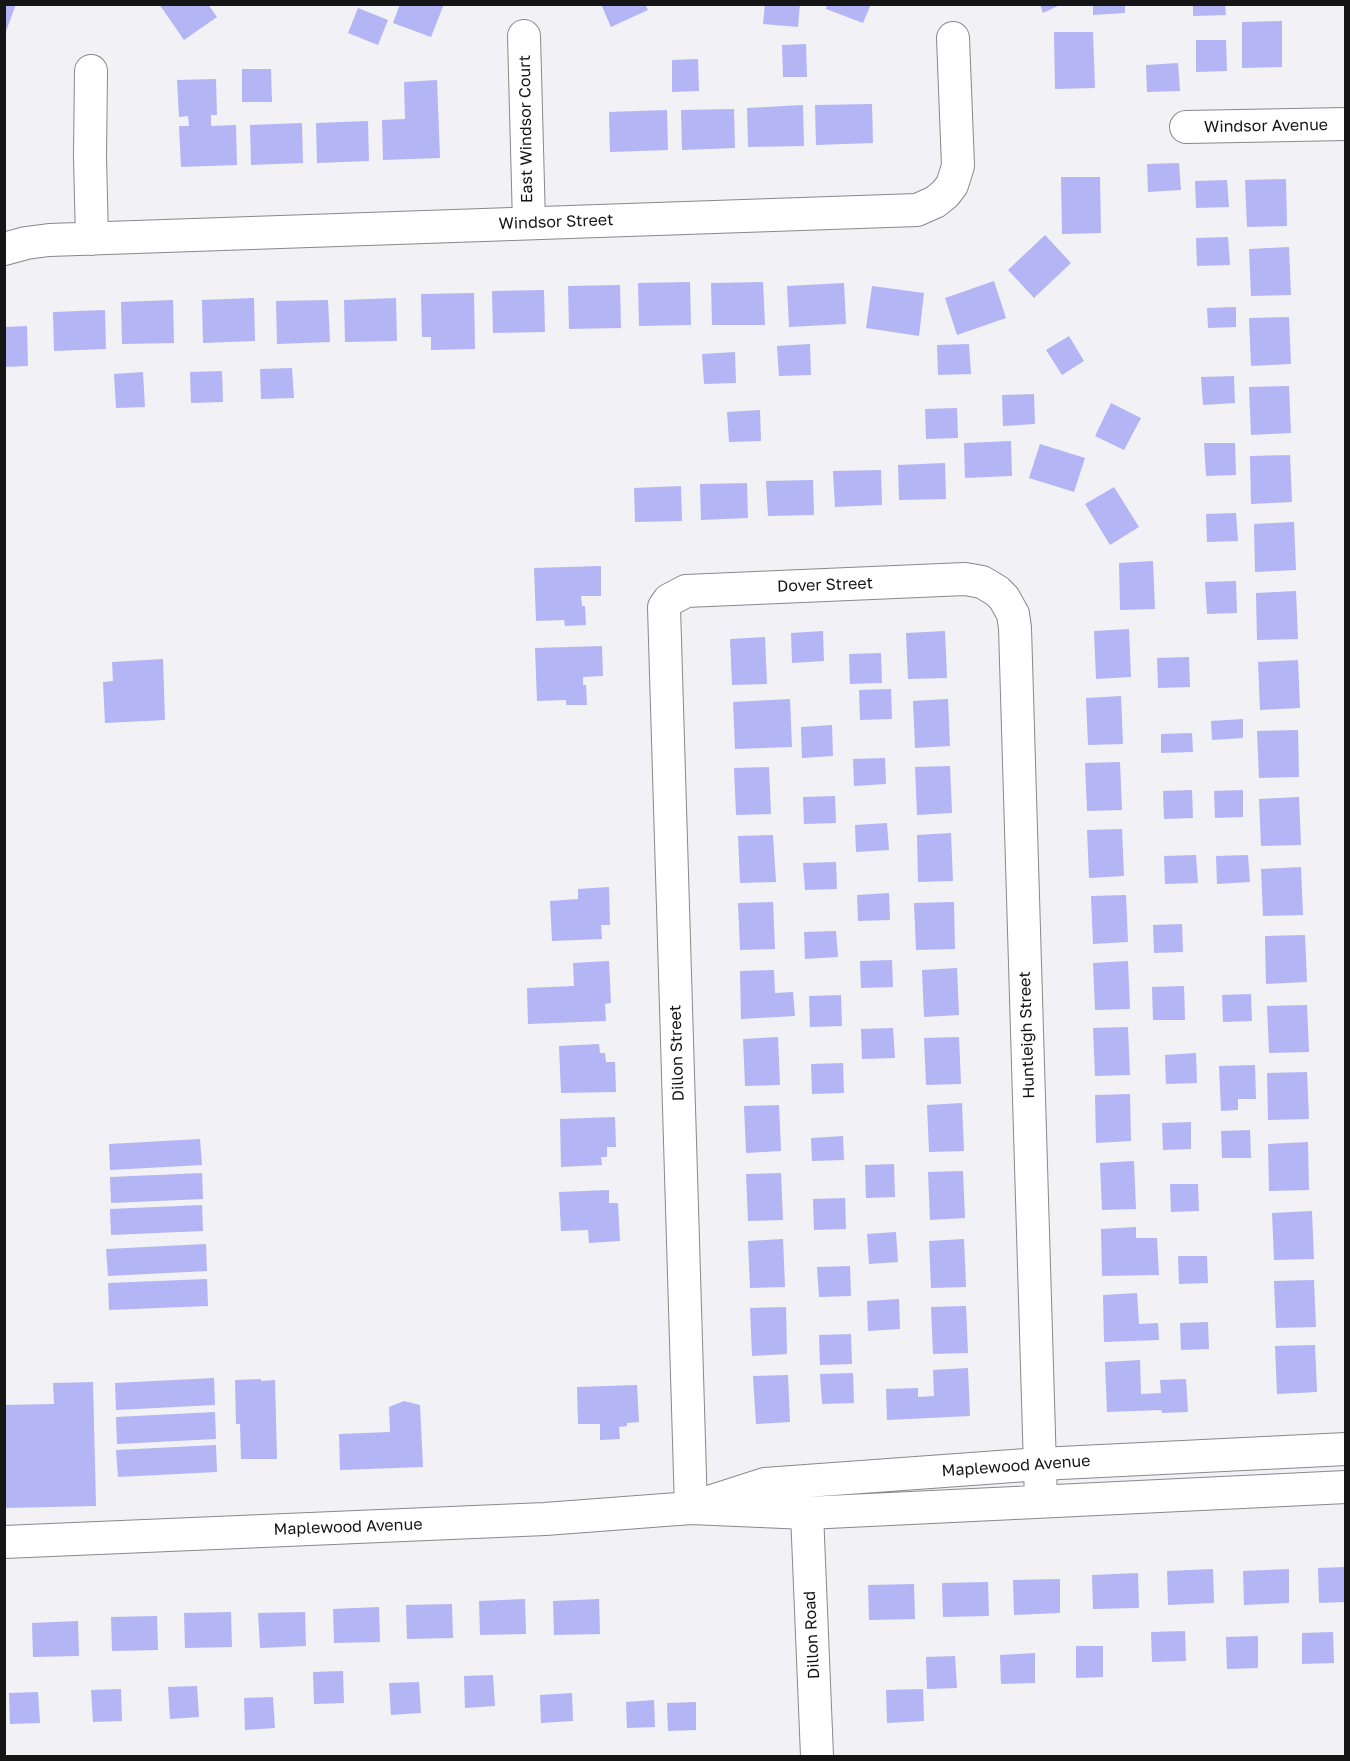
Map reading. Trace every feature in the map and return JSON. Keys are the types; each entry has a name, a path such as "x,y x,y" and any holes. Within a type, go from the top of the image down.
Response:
{"street":[{"name":"East Windsor Court","path":"524,36 529,223"},
{"name":"Windsor Street","path":"4,249 33,242 92,238 917,210 936,202 945,194 952,185 958,166 953,38"},
{"path":"91,71 92,238"},
{"name":"Windsor Avenue","path":"1186,127 1346,124"},
{"name":"Dover Street","path":"669,600 686,591 965,579 982,582"},
{"name":"Huntleigh Street","path":"982,582 1004,598 1013,614 1015,628 1041,1501"},
{"name":"Dillon Street","path":"669,600 664,606 691,1508"},
{"name":"Maplewood Avenue","path":"691,1508 765,1484 1040,1464 1346,1449"},
{"name":"Maplewood Avenue","path":"4,1542 533,1520 691,1508 807,1513 1346,1487"},
{"name":"Dillon Road","path":"807,1513 817,1756"}],"building":[{"path":"4,4 16,4 5,34 4,34"},
{"path":"159,4 208,4 217,17 184,40"},
{"path":"400,4 444,4 431,37 393,23"},
{"path":"601,4 645,4 648,10 611,27"},
{"path":"765,4 800,4 798,27 763,24"},
{"path":"827,4 871,4 863,23 826,9"},
{"path":"1040,4 1062,4 1043,13"},
{"path":"1093,4 1125,4 1125,13 1093,15"},
{"path":"1193,4 1225,4 1226,15 1193,16"},
{"path":"358,8 388,20 378,45 348,33"},
{"path":"1282,21 1282,67 1242,68 1242,22"},
{"path":"1054,32 1093,32 1095,88 1055,89"},
{"path":"1196,40 1226,40 1227,71 1196,72"},
{"path":"806,44 807,77 783,77 782,45"},
{"path":"698,59 699,91 672,92 672,60"},
{"path":"1178,63 1180,91 1147,92 1146,65"},
{"path":"242,69 271,69 272,102 242,102"},
{"path":"216,79 217,115 211,115 211,126 236,125 237,165 181,167 179,126 189,126 188,116 179,117 177,80"},
{"path":"437,80 440,158 383,160 382,120 405,119 404,82"},
{"path":"872,104 873,143 816,145 815,105"},
{"path":"803,105 804,146 748,147 747,108"},
{"path":"734,109 735,148 682,150 681,110"},
{"path":"667,110 668,150 610,152 609,112"},
{"path":"368,121 369,161 317,163 316,123"},
{"path":"302,123 303,163 251,165 250,125"},
{"path":"1179,163 1181,190 1148,192 1147,164"},
{"path":"1061,177 1100,177 1101,233 1062,234"},
{"path":"1286,179 1287,226 1247,227 1245,180"},
{"path":"1227,180 1229,207 1196,208 1195,181"},
{"path":"1045,235 1071,263 1034,298 1008,270"},
{"path":"1228,237 1230,265 1197,266 1196,238"},
{"path":"1289,247 1291,295 1251,296 1249,249"},
{"path":"994,281 1006,318 957,335 945,298"},
{"path":"690,282 691,325 639,326 638,283"},
{"path":"763,282 765,325 712,325 711,283"},
{"path":"844,283 846,324 789,327 787,286"},
{"path":"620,285 621,328 569,329 568,286"},
{"path":"872,286 924,293 919,336 866,328"},
{"path":"544,290 545,332 493,333 492,291"},
{"path":"474,293 475,349 431,350 431,337 422,337 421,294"},
{"path":"254,298 255,341 203,343 202,300"},
{"path":"396,298 397,341 345,342 344,300"},
{"path":"173,300 174,343 122,344 121,302"},
{"path":"328,300 330,342 277,344 276,301"},
{"path":"1236,307 1236,327 1208,328 1207,308"},
{"path":"105,310 106,349 54,351 53,312"},
{"path":"1289,317 1291,364 1251,366 1249,318"},
{"path":"27,326 28,366 4,367 4,327"},
{"path":"1069,336 1084,361 1062,375 1046,350"},
{"path":"810,344 811,375 779,376 777,346"},
{"path":"969,344 971,374 938,375 937,345"},
{"path":"735,352 736,383 704,384 702,354"},
{"path":"292,368 294,398 261,399 260,369"},
{"path":"222,371 223,402 191,403 190,372"},
{"path":"143,372 145,407 116,408 114,374"},
{"path":"1234,376 1235,403 1203,405 1201,377"},
{"path":"1289,386 1291,433 1251,435 1249,387"},
{"path":"1034,394 1035,424 1003,426 1002,395"},
{"path":"1111,403 1141,418 1124,450 1095,436"},
{"path":"957,408 958,438 926,439 925,409"},
{"path":"760,410 761,441 729,442 727,412"},
{"path":"1011,441 1012,476 965,478 964,443"},
{"path":"1204,443 1235,443 1236,475 1206,476"},
{"path":"1040,444 1085,458 1074,492 1029,478"},
{"path":"1290,455 1292,502 1251,504 1250,456"},
{"path":"945,463 946,499 899,500 898,465"},
{"path":"881,470 882,505 835,507 833,471"},
{"path":"813,480 814,515 768,516 766,481"},
{"path":"747,483 748,518 701,520 700,484"},
{"path":"681,486 682,521 635,522 634,488"},
{"path":"1114,487 1139,527 1110,545 1085,504"},
{"path":"1236,513 1238,541 1207,542 1206,514"},
{"path":"1294,522 1296,570 1255,572 1254,524"},
{"path":"1153,561 1155,609 1120,610 1119,563"},
{"path":"601,566 601,596 581,596 582,606 585,606 586,625 565,626 564,620 536,621 534,568"},
{"path":"1236,581 1237,613 1207,614 1205,582"},
{"path":"1296,591 1298,639 1257,640 1256,593"},
{"path":"1129,629 1131,677 1096,679 1094,631"},
{"path":"823,631 824,661 792,663 791,633"},
{"path":"945,631 947,678 908,679 906,633"},
{"path":"765,637 767,684 732,685 730,639"},
{"path":"602,646 603,676 583,677 583,685 586,685 587,705 566,705 566,700 537,701 535,648"},
{"path":"881,653 882,683 850,684 849,654"},
{"path":"1189,657 1190,687 1158,688 1157,658"},
{"path":"163,659 165,720 105,723 103,682 113,681 112,662"},
{"path":"1298,660 1300,708 1260,710 1258,662"},
{"path":"891,689 892,719 860,720 859,690"},
{"path":"1121,696 1123,744 1088,745 1086,698"},
{"path":"790,699 792,747 735,749 733,702"},
{"path":"948,699 950,746 915,748 913,701"},
{"path":"1243,719 1243,738 1212,740 1211,721"},
{"path":"832,725 833,756 802,758 801,727"},
{"path":"1298,730 1299,777 1259,778 1257,731"},
{"path":"1192,733 1193,752 1161,753 1161,734"},
{"path":"885,758 886,784 854,786 853,759"},
{"path":"1120,762 1122,810 1087,811 1085,763"},
{"path":"950,766 952,813 917,815 915,767"},
{"path":"769,767 771,814 736,815 734,768"},
{"path":"1192,790 1193,818 1164,819 1163,791"},
{"path":"1243,790 1243,817 1215,818 1214,791"},
{"path":"835,796 836,823 804,824 803,797"},
{"path":"1299,797 1301,845 1261,846 1259,799"},
{"path":"887,823 889,850 856,852 855,825"},
{"path":"1122,829 1124,876 1089,878 1087,830"},
{"path":"951,833 953,881 918,882 917,835"},
{"path":"773,835 776,882 740,883 738,836"},
{"path":"1196,855 1198,883 1165,884 1164,856"},
{"path":"1248,855 1250,882 1217,884 1216,856"},
{"path":"836,862 837,889 805,890 803,863"},
{"path":"1301,867 1303,915 1263,916 1261,869"},
{"path":"609,887 610,925 601,925 602,939 552,941 550,901 578,899 578,889"},
{"path":"889,893 890,920 858,921 857,895"},
{"path":"1126,895 1128,942 1093,944 1091,896"},
{"path":"773,902 775,949 740,950 738,903"},
{"path":"954,902 955,949 916,950 914,903"},
{"path":"1182,924 1183,952 1154,953 1153,925"},
{"path":"836,931 838,957 805,959 804,932"},
{"path":"1305,935 1307,982 1266,984 1265,936"},
{"path":"892,960 893,987 861,988 860,961"},
{"path":"609,961 611,1003 605,1004 606,1021 528,1024 527,988 574,986 573,963"},
{"path":"1128,961 1130,1009 1095,1010 1093,963"},
{"path":"957,968 959,1015 924,1017 922,970"},
{"path":"774,970 775,993 793,992 795,1016 741,1019 740,971"},
{"path":"1184,986 1185,1020 1153,1020 1152,987"},
{"path":"1251,994 1252,1021 1223,1022 1222,995"},
{"path":"841,995 842,1026 810,1027 809,996"},
{"path":"1307,1005 1309,1052 1269,1053 1267,1006"},
{"path":"1128,1027 1130,1075 1095,1076 1093,1028"},
{"path":"893,1028 895,1058 862,1059 861,1029"},
{"path":"778,1037 780,1085 745,1086 743,1039"},
{"path":"959,1037 961,1084 926,1085 924,1038"},
{"path":"599,1044 600,1053 605,1053 606,1062 615,1062 616,1092 561,1093 559,1046"},
{"path":"1196,1053 1197,1083 1166,1084 1165,1055"},
{"path":"843,1063 844,1093 812,1094 811,1064"},
{"path":"1255,1065 1256,1099 1238,1099 1238,1110 1221,1111 1219,1066"},
{"path":"1307,1072 1309,1119 1268,1120 1267,1073"},
{"path":"1130,1094 1131,1141 1096,1143 1095,1095"},
{"path":"962,1103 964,1151 929,1152 927,1105"},
{"path":"779,1105 781,1151 746,1153 744,1106"},
{"path":"615,1117 616,1147 607,1147 607,1157 601,1157 602,1165 561,1167 560,1119"},
{"path":"1191,1122 1191,1149 1163,1150 1162,1123"},
{"path":"1250,1130 1251,1158 1222,1158 1221,1131"},
{"path":"843,1136 844,1160 812,1161 811,1138"},
{"path":"200,1139 202,1165 110,1170 109,1144"},
{"path":"1308,1142 1309,1190 1269,1191 1268,1144"},
{"path":"1134,1161 1136,1209 1102,1210 1100,1163"},
{"path":"894,1164 895,1197 866,1198 865,1165"},
{"path":"963,1171 965,1218 930,1220 928,1172"},
{"path":"202,1173 203,1199 111,1203 110,1177"},
{"path":"781,1173 783,1220 748,1221 746,1174"},
{"path":"1170,1184 1198,1184 1199,1211 1171,1212"},
{"path":"609,1190 609,1203 618,1203 620,1241 589,1243 588,1230 561,1231 559,1192"},
{"path":"845,1198 846,1229 814,1230 813,1199"},
{"path":"202,1205 203,1231 111,1235 110,1209"},
{"path":"1312,1211 1314,1259 1274,1260 1272,1213"},
{"path":"1136,1227 1136,1238 1157,1238 1159,1275 1102,1276 1101,1229"},
{"path":"896,1232 898,1262 869,1264 867,1234"},
{"path":"783,1239 785,1287 750,1288 748,1241"},
{"path":"964,1239 966,1287 931,1288 929,1241"},
{"path":"206,1244 207,1271 108,1276 106,1249"},
{"path":"1178,1256 1207,1256 1208,1283 1179,1284"},
{"path":"850,1266 851,1296 819,1297 817,1267"},
{"path":"207,1279 208,1306 109,1310 108,1283"},
{"path":"1314,1280 1316,1327 1276,1328 1274,1281"},
{"path":"1137,1293 1139,1324 1158,1323 1159,1340 1104,1342 1103,1295"},
{"path":"899,1299 900,1329 868,1331 867,1301"},
{"path":"966,1306 968,1353 933,1354 931,1307"},
{"path":"786,1307 787,1354 752,1356 750,1308"},
{"path":"1208,1322 1209,1349 1181,1350 1180,1323"},
{"path":"851,1334 852,1364 820,1365 819,1335"},
{"path":"1315,1345 1317,1392 1277,1394 1275,1346"},
{"path":"1140,1360 1141,1394 1161,1393 1160,1380 1186,1379 1188,1412 1162,1413 1161,1410 1107,1412 1105,1362"},
{"path":"968,1368 970,1416 887,1420 886,1389 918,1388 918,1397 934,1396 933,1370"},
{"path":"853,1373 854,1403 822,1404 820,1374"},
{"path":"788,1375 790,1422 756,1424 753,1376"},
{"path":"214,1378 215,1405 116,1410 115,1383"},
{"path":"261,1379 261,1381 275,1380 277,1459 241,1459 240,1424 236,1424 235,1380"},
{"path":"93,1382 96,1506 4,1508 4,1405 54,1404 53,1383"},
{"path":"637,1385 639,1422 627,1423 627,1426 619,1427 620,1439 600,1440 600,1424 578,1424 577,1387"},
{"path":"404,1401 420,1405 423,1467 340,1470 339,1434 390,1432 389,1407"},
{"path":"215,1412 216,1439 117,1444 116,1417"},
{"path":"216,1445 217,1472 118,1477 116,1450"},
{"path":"1346,1567 1346,1602 1319,1603 1318,1568"},
{"path":"1213,1569 1214,1603 1168,1605 1167,1571"},
{"path":"1289,1569 1289,1603 1244,1605 1243,1571"},
{"path":"1138,1573 1139,1608 1093,1609 1092,1575"},
{"path":"1060,1579 1060,1613 1014,1615 1013,1580"},
{"path":"988,1582 989,1616 943,1617 942,1583"},
{"path":"914,1584 915,1619 869,1620 868,1585"},
{"path":"525,1599 526,1634 480,1635 479,1601"},
{"path":"599,1599 600,1634 554,1635 553,1601"},
{"path":"452,1604 453,1638 407,1639 406,1605"},
{"path":"379,1607 380,1642 334,1643 333,1609"},
{"path":"231,1612 232,1647 185,1648 184,1613"},
{"path":"305,1612 306,1646 260,1648 258,1613"},
{"path":"157,1616 158,1650 112,1651 111,1617"},
{"path":"78,1621 79,1656 33,1657 32,1623"},
{"path":"1185,1631 1186,1661 1152,1662 1151,1632"},
{"path":"1333,1632 1334,1663 1302,1664 1302,1633"},
{"path":"1258,1636 1258,1668 1227,1669 1226,1637"},
{"path":"1076,1646 1103,1646 1103,1677 1076,1678"},
{"path":"1035,1653 1035,1683 1001,1684 1000,1655"},
{"path":"955,1656 957,1688 927,1689 926,1657"},
{"path":"343,1671 344,1703 314,1704 313,1672"},
{"path":"493,1675 495,1706 465,1708 464,1676"},
{"path":"419,1682 421,1713 391,1715 389,1683"},
{"path":"197,1686 199,1717 170,1719 168,1687"},
{"path":"121,1689 122,1721 93,1722 91,1690"},
{"path":"923,1689 924,1721 887,1723 886,1690"},
{"path":"38,1692 40,1723 10,1724 9,1693"},
{"path":"572,1693 573,1721 541,1723 540,1695"},
{"path":"273,1697 275,1728 245,1730 244,1698"},
{"path":"654,1700 655,1727 627,1728 626,1702"},
{"path":"696,1702 696,1730 668,1731 667,1703"}]}
